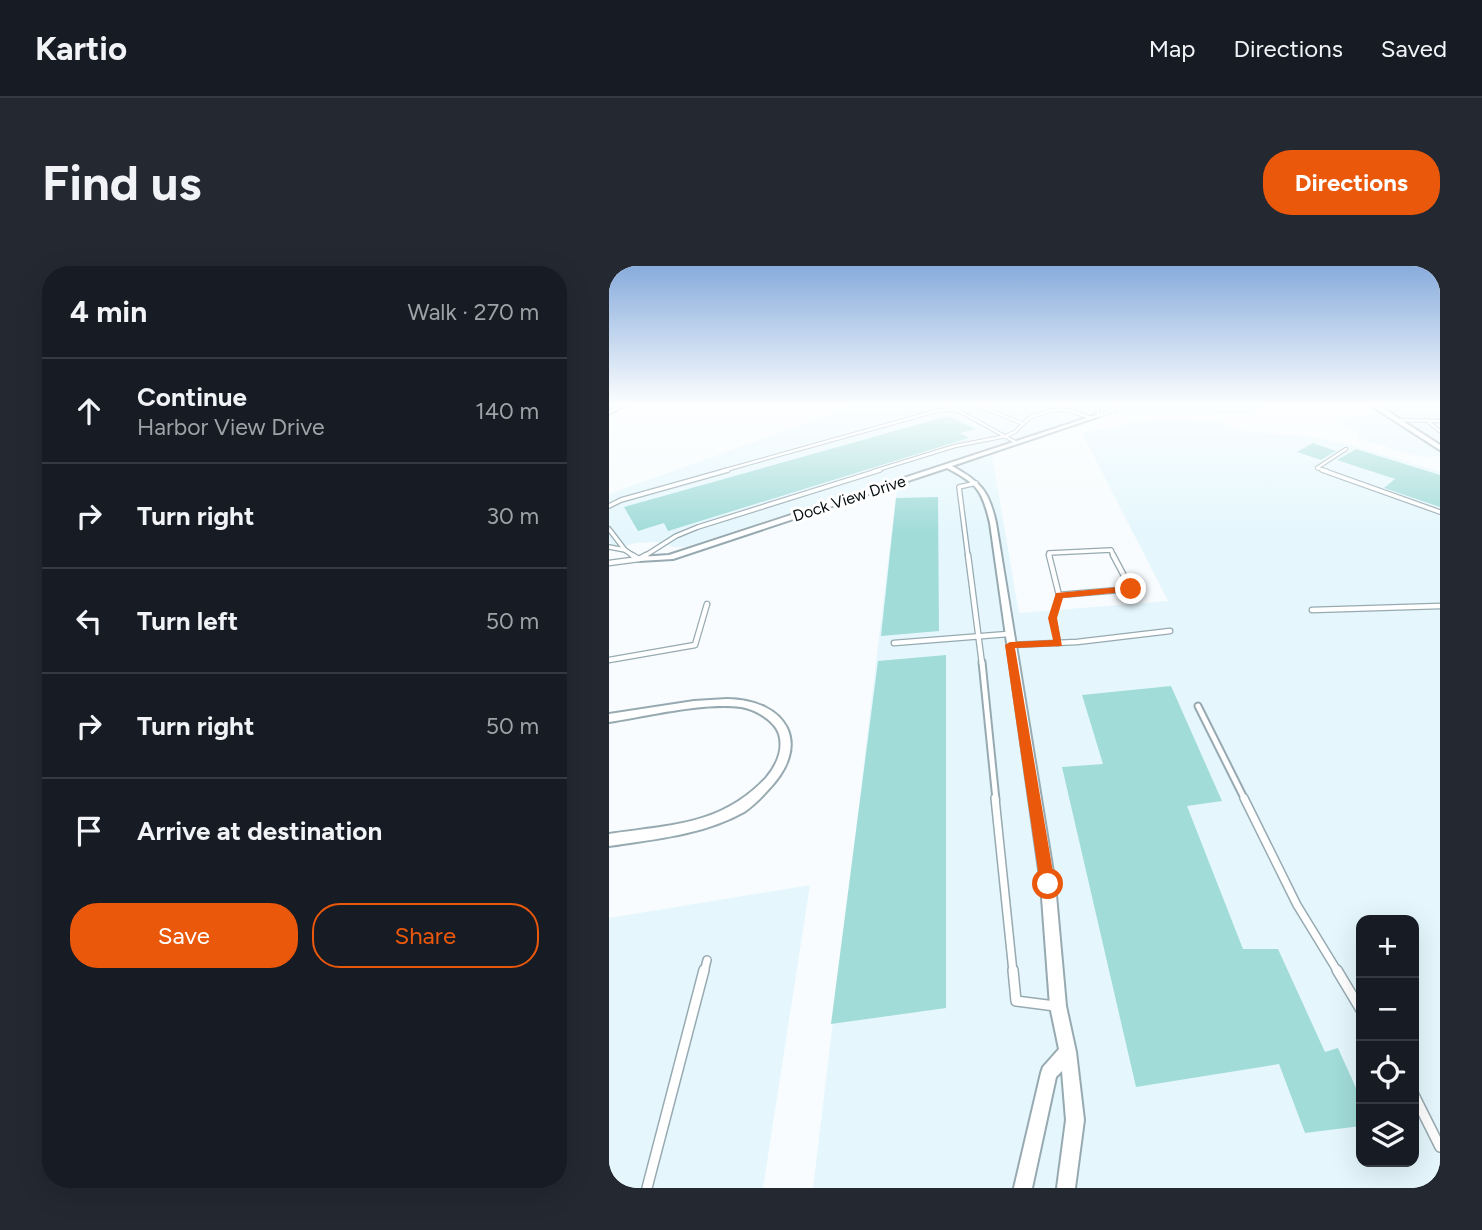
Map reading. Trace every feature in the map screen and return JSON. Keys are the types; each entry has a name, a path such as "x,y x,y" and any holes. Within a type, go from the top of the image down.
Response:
{"street":[{"name":"Dock View Drive","path":"639,559 670,557 1008,446"},
{"path":"948,466 976,482 986,492 993,523 1048,884 1058,1006 1068,1052 1075,1120 1066,1188"},
{"path":"609,718 713,704 744,703 776,720 784,732 785,748 779,773 745,806 718,819 685,828 609,841"},
{"path":"1023,1188 1049,1073 1068,1052"}],"lane":[{"path":"609,506 621,500 812,446"},
{"path":"609,563 639,559 677,536 698,527 955,446"},
{"path":"1346,449 1317,468 1440,512"},
{"path":"976,482 959,487 979,637 1016,1001 1058,1006"},
{"path":"609,529 625,550 639,559"},
{"path":"609,547 625,550"},
{"path":"1058,643 1053,618 1059,595 1049,553 1111,550 1131,589 1059,595"},
{"path":"609,660 695,645 707,604"},
{"path":"1312,610 1440,606"},
{"path":"894,643 979,637 1058,643 1170,631"},
{"path":"1198,706 1297,905 1356,1002"},
{"path":"647,1188 707,960"},
{"path":"1418,1104 1440,1147"}],"shaded area":[{"path":"742,446 1019,446 992,455 1019,613 1168,601 1089,446 1355,446 1440,472 1440,1188 813,1188 897,487 879,484 685,547 673,547 657,542 636,543 614,549 609,542 609,494"},
{"path":"1383,446 1440,446 1440,456 1421,457"},
{"path":"810,885 763,1188 609,1188 609,918"}],"building":[{"path":"841,446 943,446 668,531 664,523 638,531 624,507"},
{"path":"1308,446 1322,446 1336,451 1321,460 1297,452"},
{"path":"1356,449 1440,475 1440,507 1384,488 1395,479 1337,460"},
{"path":"938,497 939,631 881,636 896,498"},
{"path":"946,655 946,1008 831,1024 878,661"},
{"path":"1171,686 1222,801 1187,806 1243,949 1278,949 1325,1052 1338,1048 1356,1088 1356,1127 1305,1133 1279,1064 1136,1087 1062,767 1103,764 1082,695"}],"route":[{"path":"1048,884 1010,645 1058,643 1053,618 1059,595 1131,589"}]}
